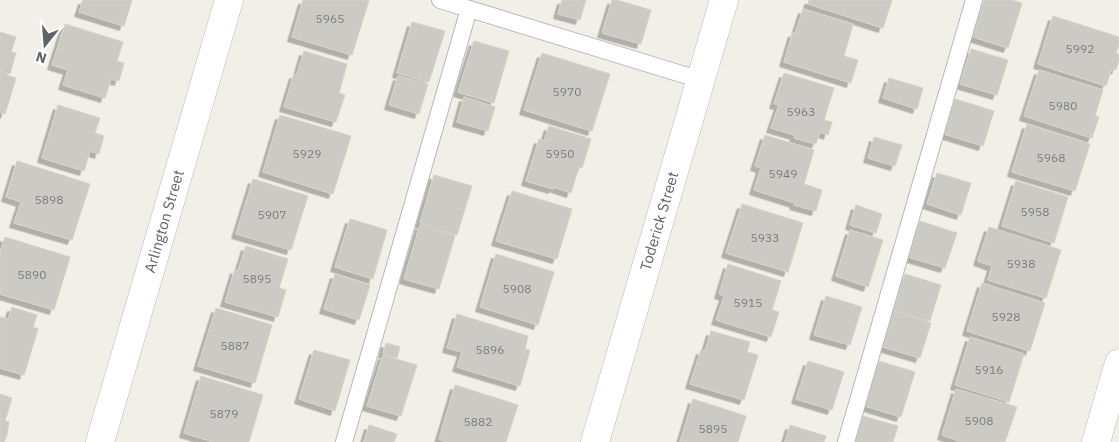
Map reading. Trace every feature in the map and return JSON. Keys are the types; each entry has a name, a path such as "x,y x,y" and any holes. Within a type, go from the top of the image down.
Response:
{"street":[{"name":"Arlington Street","path":"100,442 230,0"},
{"name":"Toderick Street","path":"596,442 724,0"},
{"path":"1096,442 1119,363"}],"lane":[{"path":"440,0 701,80"},
{"path":"846,442 974,0"},
{"path":"344,442 469,9"}],"building":[{"path":"83,0 132,0 124,26 79,12"},
{"path":"303,0 369,0 352,55 292,37"},
{"path":"562,0 586,0 580,20 558,14"},
{"path":"612,0 651,10 641,44 602,33"},
{"path":"809,0 892,0 883,28 808,4"},
{"path":"984,0 1011,0 1022,3 1008,48 973,37"},
{"path":"803,9 853,24 844,56 858,60 851,83 784,62 793,32 795,34"},
{"path":"1053,16 1119,37 1116,53 1119,54 1119,59 1116,70 1112,68 1106,86 1038,64"},
{"path":"412,22 445,31 429,82 397,73"},
{"path":"65,24 123,42 117,61 124,63 119,81 111,79 105,98 63,85 68,70 52,65"},
{"path":"0,32 16,37 11,52 16,53 10,74 0,71"},
{"path":"474,41 509,51 494,103 458,92"},
{"path":"971,49 1008,60 997,95 960,84"},
{"path":"304,51 347,64 339,93 345,95 336,122 284,107 294,74 297,75"},
{"path":"542,53 610,74 592,131 524,110"},
{"path":"1039,70 1103,90 1095,116 1099,117 1092,138 1024,116"},
{"path":"0,73 16,78 5,114 0,112"},
{"path":"784,73 834,88 824,120 832,122 828,135 820,132 816,144 794,138 795,135 771,128 779,105 774,104"},
{"path":"398,76 428,84 419,114 389,105"},
{"path":"889,78 923,88 917,109 883,98"},
{"path":"464,97 495,107 488,131 457,122"},
{"path":"955,99 994,111 983,146 944,134"},
{"path":"58,105 100,118 95,133 104,136 99,154 90,151 84,171 42,158"},
{"path":"280,115 351,136 333,194 263,172"},
{"path":"1027,124 1090,144 1075,191 1012,172"},
{"path":"549,126 591,139 582,168 579,167 571,193 526,181 539,139 544,141"},
{"path":"765,135 814,150 804,184 822,190 816,211 754,190 761,168 755,166"},
{"path":"874,137 902,145 895,166 868,158"},
{"path":"17,161 90,184 72,240 14,223 21,202 6,197"},
{"path":"937,173 971,183 961,215 927,204"},
{"path":"434,175 472,186 457,235 420,223"},
{"path":"253,179 308,196 291,250 236,234"},
{"path":"1016,181 1068,197 1054,243 1002,226"},
{"path":"512,191 572,209 557,259 496,241"},
{"path":"742,204 803,223 788,272 726,253"},
{"path":"856,205 882,214 876,233 850,225"},
{"path":"350,219 387,230 373,279 335,267"},
{"path":"920,221 957,233 945,268 908,257"},
{"path":"420,225 455,236 439,289 404,279"},
{"path":"989,227 1061,250 1046,298 988,280 992,266 978,261"},
{"path":"850,230 883,240 868,287 836,276"},
{"path":"5,237 70,257 54,310 0,294 0,252"},
{"path":"246,246 288,259 279,288 286,290 278,317 225,302 235,269 238,271"},
{"path":"496,254 554,272 538,325 480,307"},
{"path":"728,264 781,281 772,310 779,312 771,337 716,320 724,296 719,294"},
{"path":"335,274 370,285 359,320 324,309"},
{"path":"905,274 941,285 930,321 894,310"},
{"path":"982,283 1045,303 1030,351 967,331"},
{"path":"826,296 862,307 850,345 814,335"},
{"path":"12,307 37,315 33,327 38,329 24,375 0,368 0,317 8,319"},
{"path":"216,308 272,325 255,383 198,366"},
{"path":"894,311 931,323 920,358 883,347"},
{"path":"457,314 528,336 525,349 530,350 520,386 457,367 462,352 447,348"},
{"path":"711,331 750,342 747,352 758,355 744,400 690,384 701,350 705,351"},
{"path":"970,337 1024,354 1009,402 955,385"},
{"path":"386,343 400,347 397,358 383,353"},
{"path":"314,350 350,360 335,411 299,399"},
{"path":"383,355 417,365 401,416 367,406"},
{"path":"808,361 844,372 832,410 796,399"},
{"path":"879,361 915,372 901,417 865,406"},
{"path":"201,376 263,395 249,442 214,442 184,433"},
{"path":"455,385 518,405 506,442 447,442 439,439"},
{"path":"956,389 1017,407 1005,442 962,442 942,435"},
{"path":"0,394 12,398 5,421 9,422 4,442 0,442"},
{"path":"693,399 746,416 738,442 680,442"},
{"path":"863,416 898,426 893,442 855,442"},
{"path":"369,425 397,434 394,442 364,442"},
{"path":"790,425 826,436 824,442 785,442"}]}
